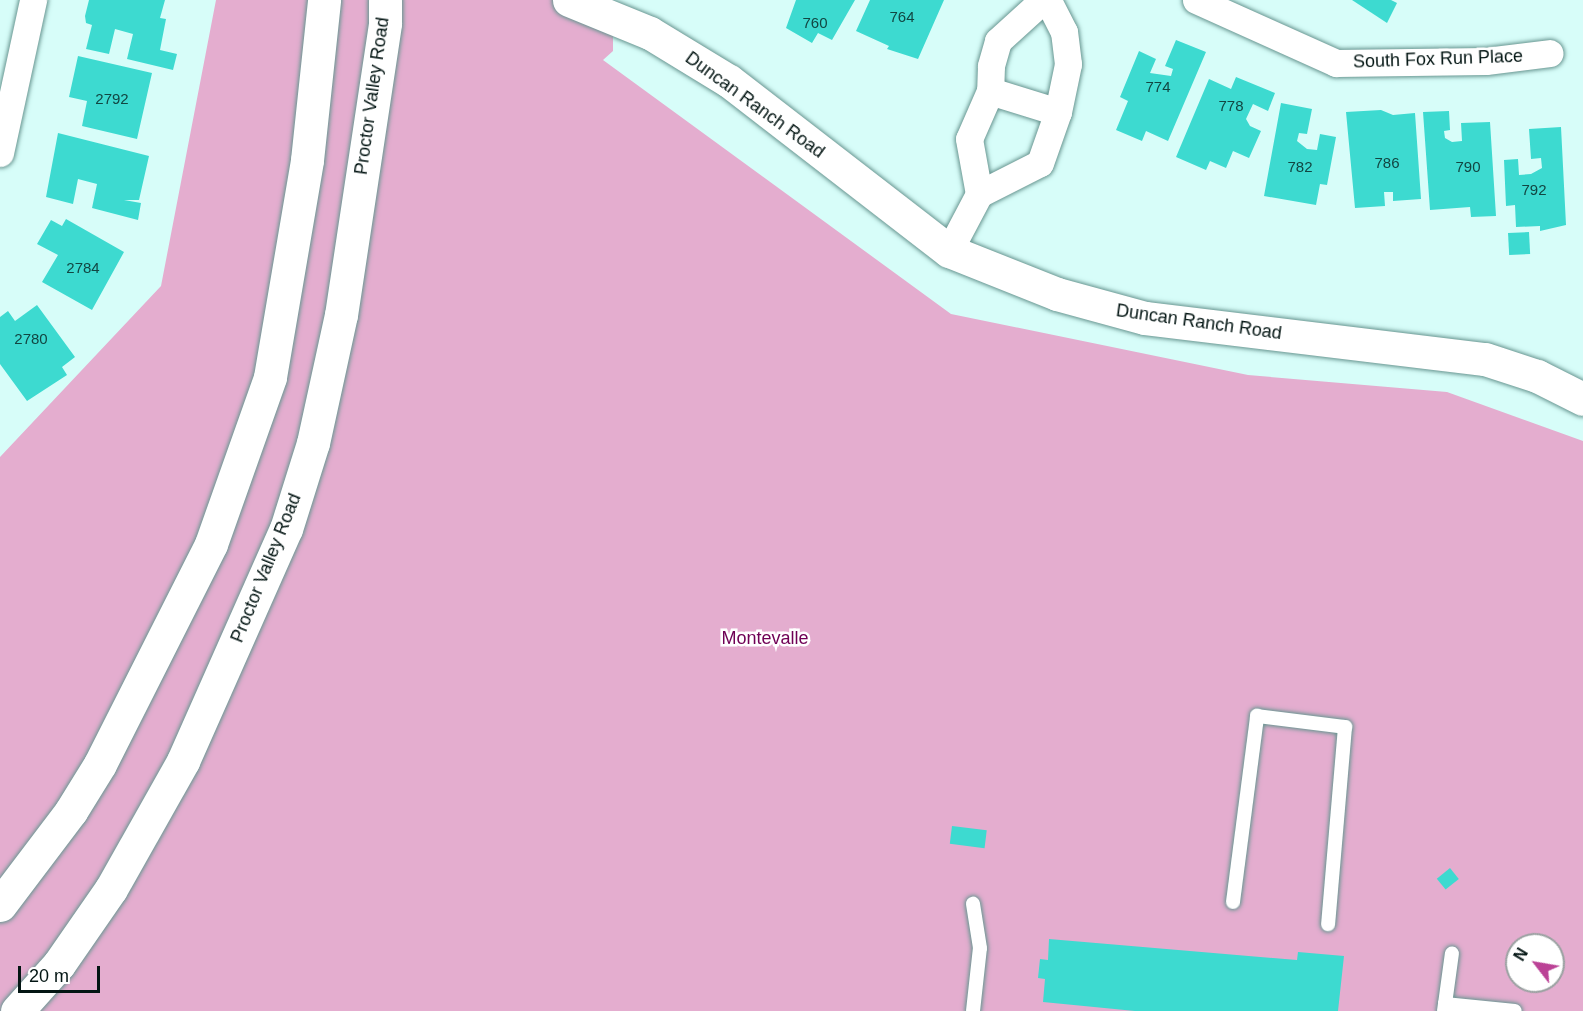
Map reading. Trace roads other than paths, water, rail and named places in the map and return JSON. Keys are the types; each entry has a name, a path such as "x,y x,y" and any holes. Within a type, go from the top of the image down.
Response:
{"street":[{"path":"0,153 33,0"},
{"path":"0,905 71,810 100,764 211,544 270,377 307,160 324,0"},
{"name":"Proctor Valley Road","path":"16,1011 58,964 111,889 183,761 286,529 313,442 341,315 385,24 385,0"},
{"name":"Duncan Ranch Road","path":"569,0 650,33 713,70 949,251 1107,310 1184,323 1456,354 1521,370 1583,399"},
{"path":"979,194 969,139 990,92 991,66 998,41 1043,0"},
{"path":"949,251 979,194 1040,163 1058,112 1068,64 1064,32 1047,0"},
{"name":"South Fox Run Place","path":"1196,0 1336,63 1486,61 1550,53"},
{"path":"990,92 1058,112"}],"lane":[{"path":"1233,902 1257,716 1345,727 1329,924"},
{"path":"973,904 980,948 973,1011"},
{"path":"1452,953 1444,1008 1515,1011"}],"park label":[{"name":"Montevalle","path":"765,638"}]}
